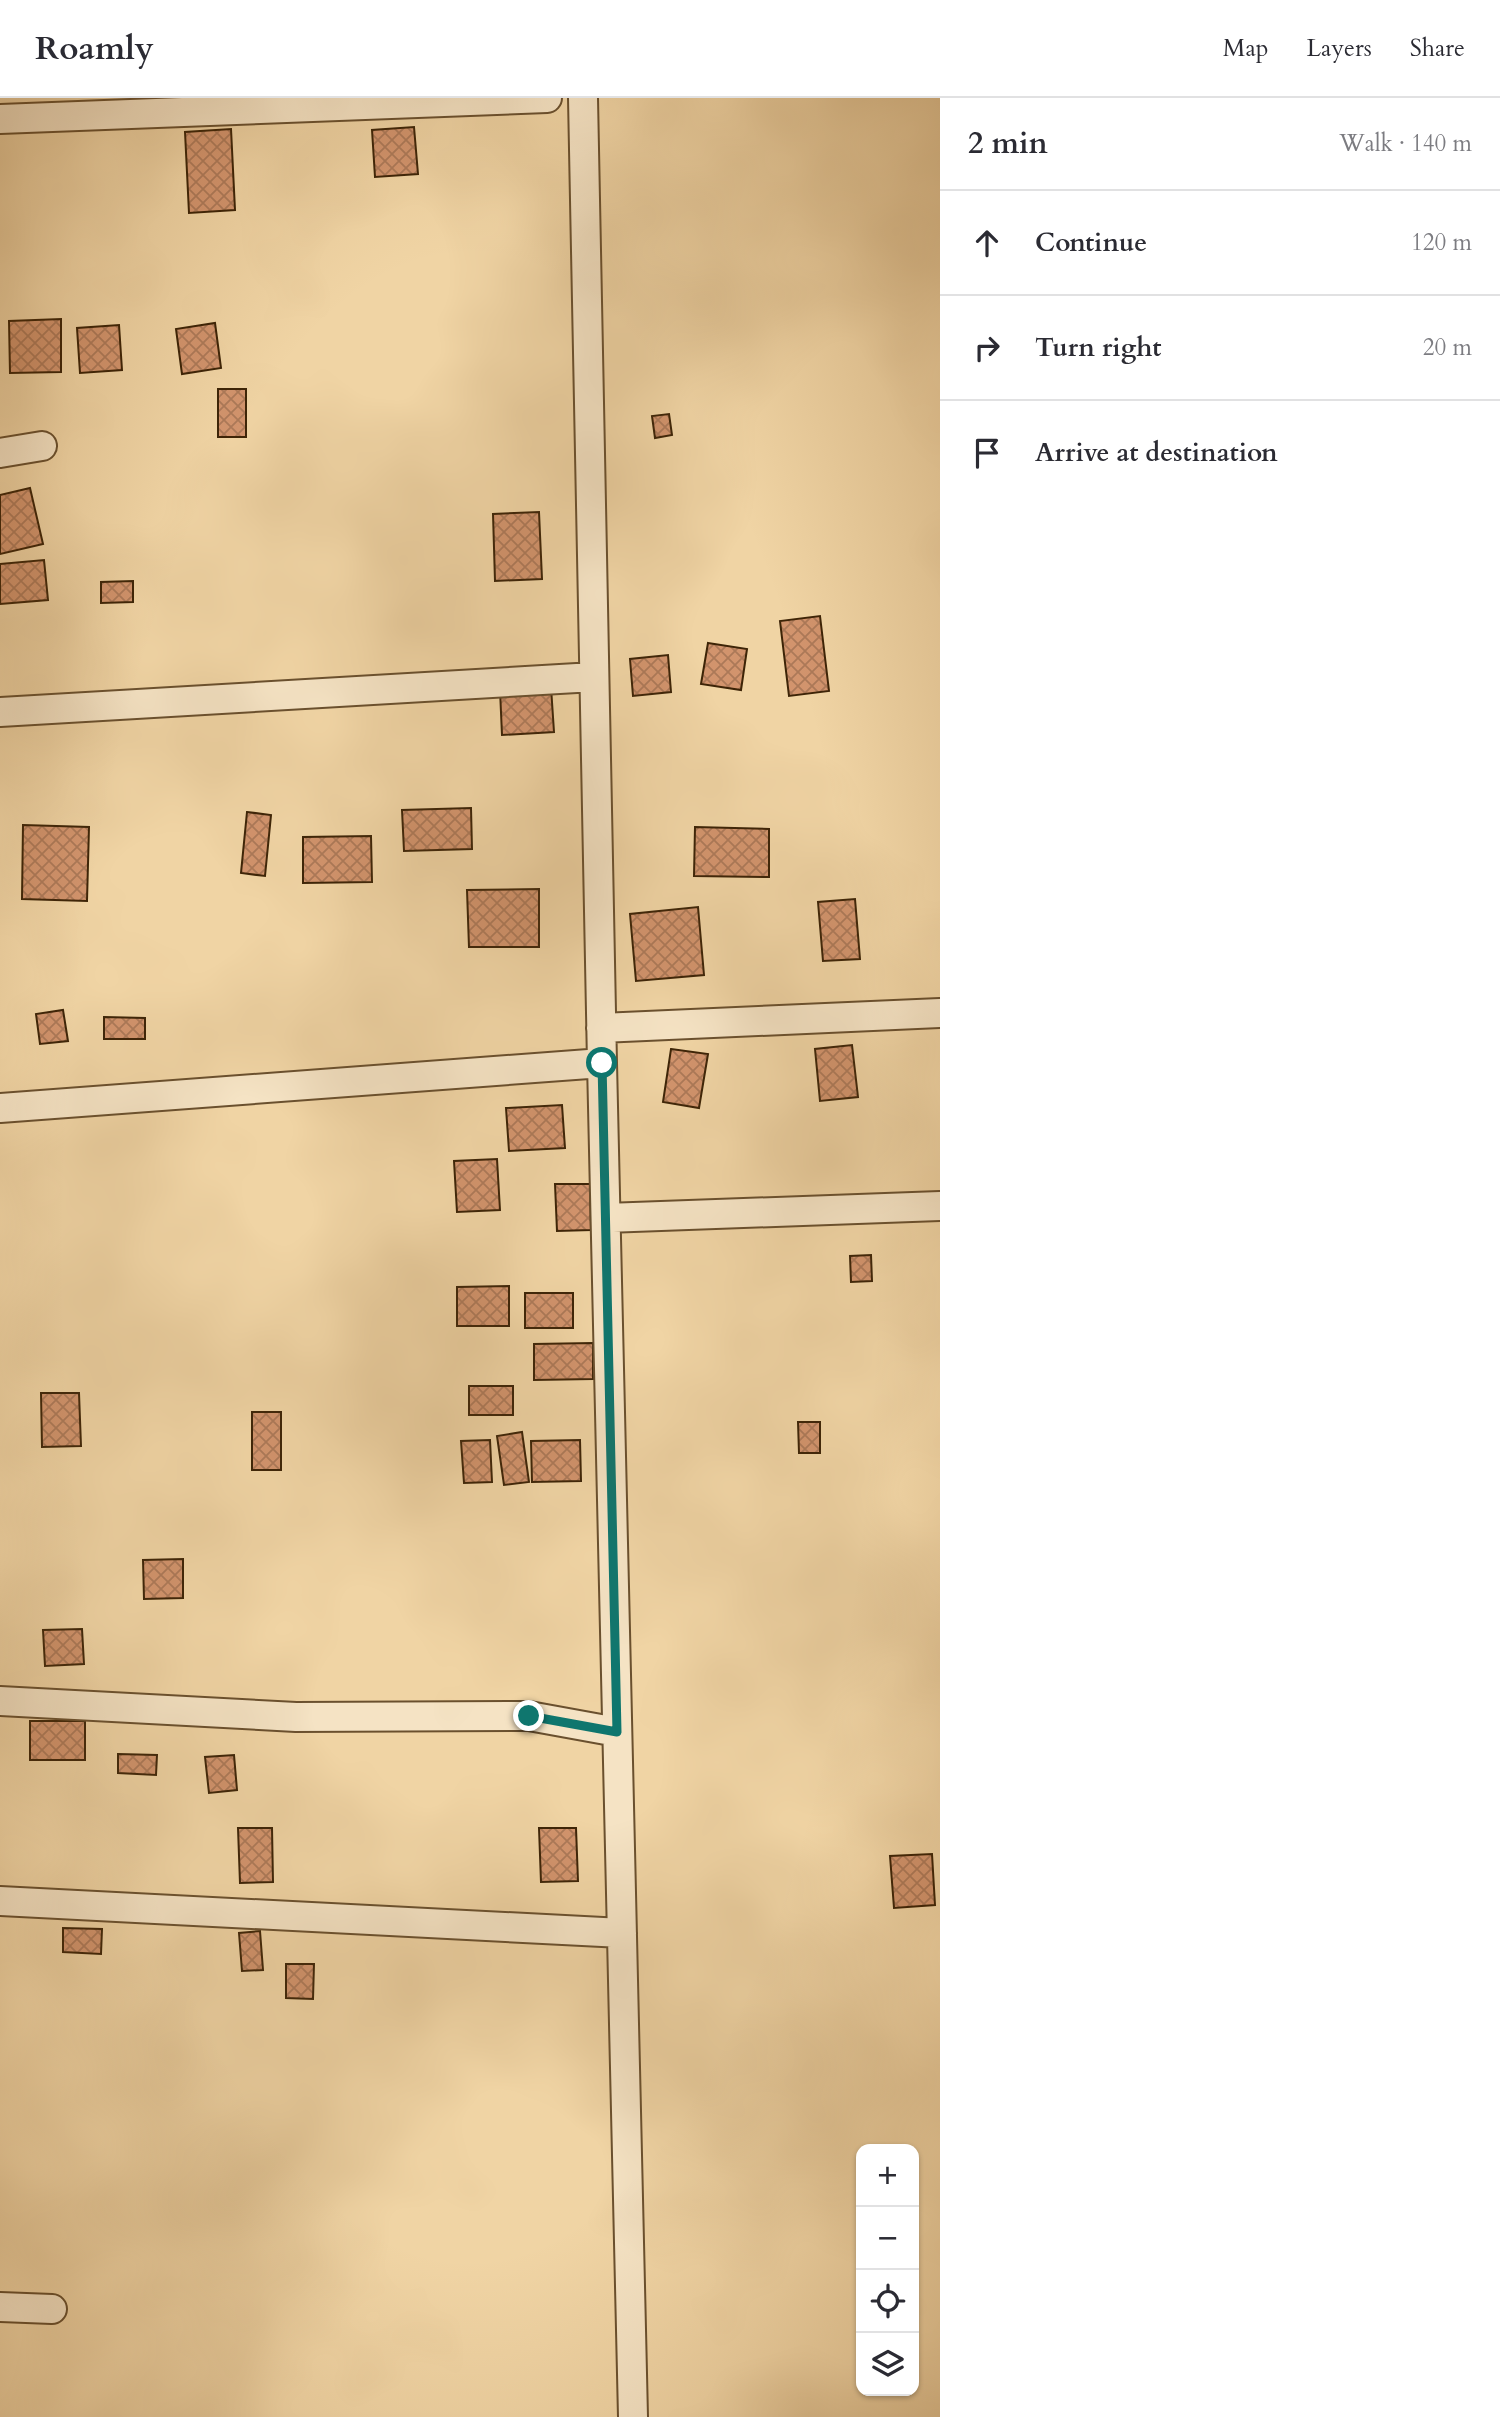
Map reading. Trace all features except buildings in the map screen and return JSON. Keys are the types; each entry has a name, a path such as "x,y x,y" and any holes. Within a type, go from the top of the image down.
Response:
{"street":[{"path":"0,119 547,98"},
{"path":"583,98 633,2417"},
{"path":"0,453 42,446"},
{"path":"0,712 594,677"},
{"path":"601,1028 940,1013"},
{"path":"0,1108 602,1063"},
{"path":"606,1218 940,1206"},
{"path":"0,1701 296,1717 529,1716 617,1732"},
{"path":"0,1900 622,1933"},
{"path":"0,2307 52,2309"}],"route":[{"path":"529,1716 617,1732 602,1063"}]}
